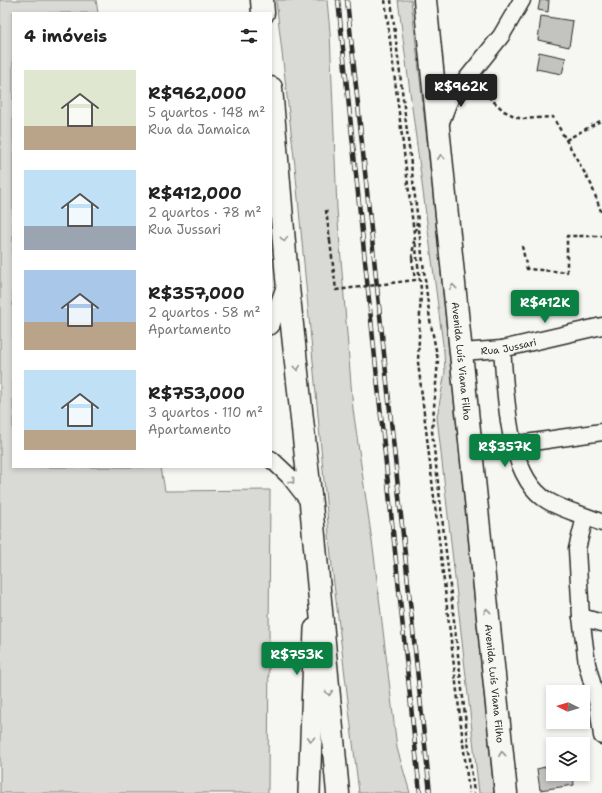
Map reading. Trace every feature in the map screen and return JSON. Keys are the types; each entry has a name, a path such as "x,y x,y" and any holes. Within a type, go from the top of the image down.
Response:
{"highway":[{"path":"262,0 263,12"},
{"name":"Avenida Luís Viana Filho","path":"425,0 506,793"},
{"path":"272,100 287,278 311,504 338,793"}],"main road":[{"path":"308,793 313,700 316,560"}],"street":[{"path":"438,130 449,101 501,36 522,0"},
{"path":"272,323 287,278"},
{"name":"Rua Jussari","path":"462,352 502,349 602,326"},
{"path":"502,349 512,445 518,462 534,489 548,501 602,523"},
{"path":"512,445 602,432"},
{"path":"272,460 289,476 311,504"},
{"path":"585,517 577,549 581,617 587,664 598,705 602,736"},
{"path":"581,617 602,623"}],"path":[{"path":"385,0 421,289 418,362 469,793"},
{"path":"391,0 430,320 438,360 432,431 474,793"},
{"path":"468,77 504,111 521,119 553,117 591,184 602,214"},
{"path":"566,140 602,120"},
{"path":"326,210 336,290 415,280 412,258 417,217"},
{"path":"522,246 527,269 567,272 567,236 602,236"}],"shaded area":[{"path":"0,0 96,0 98,12 12,12 12,468 161,468 165,491 270,490 268,793 0,793"},
{"path":"276,0 327,0 330,32 337,209 353,409 374,555 397,748 410,793 359,793 332,567 295,166"},
{"path":"398,0 411,0 432,185 494,793 479,793 437,417 445,372 444,352"}],"building":[{"path":"540,0 549,0 548,12 538,10"},
{"path":"541,16 573,21 569,47 538,40"},
{"path":"539,52 566,58 562,74 536,69"},
{"path":"546,767 546,781 574,781 574,785 540,790 537,769"}],"railway":[{"path":"338,0 420,793"},
{"path":"347,0 430,793"}]}
